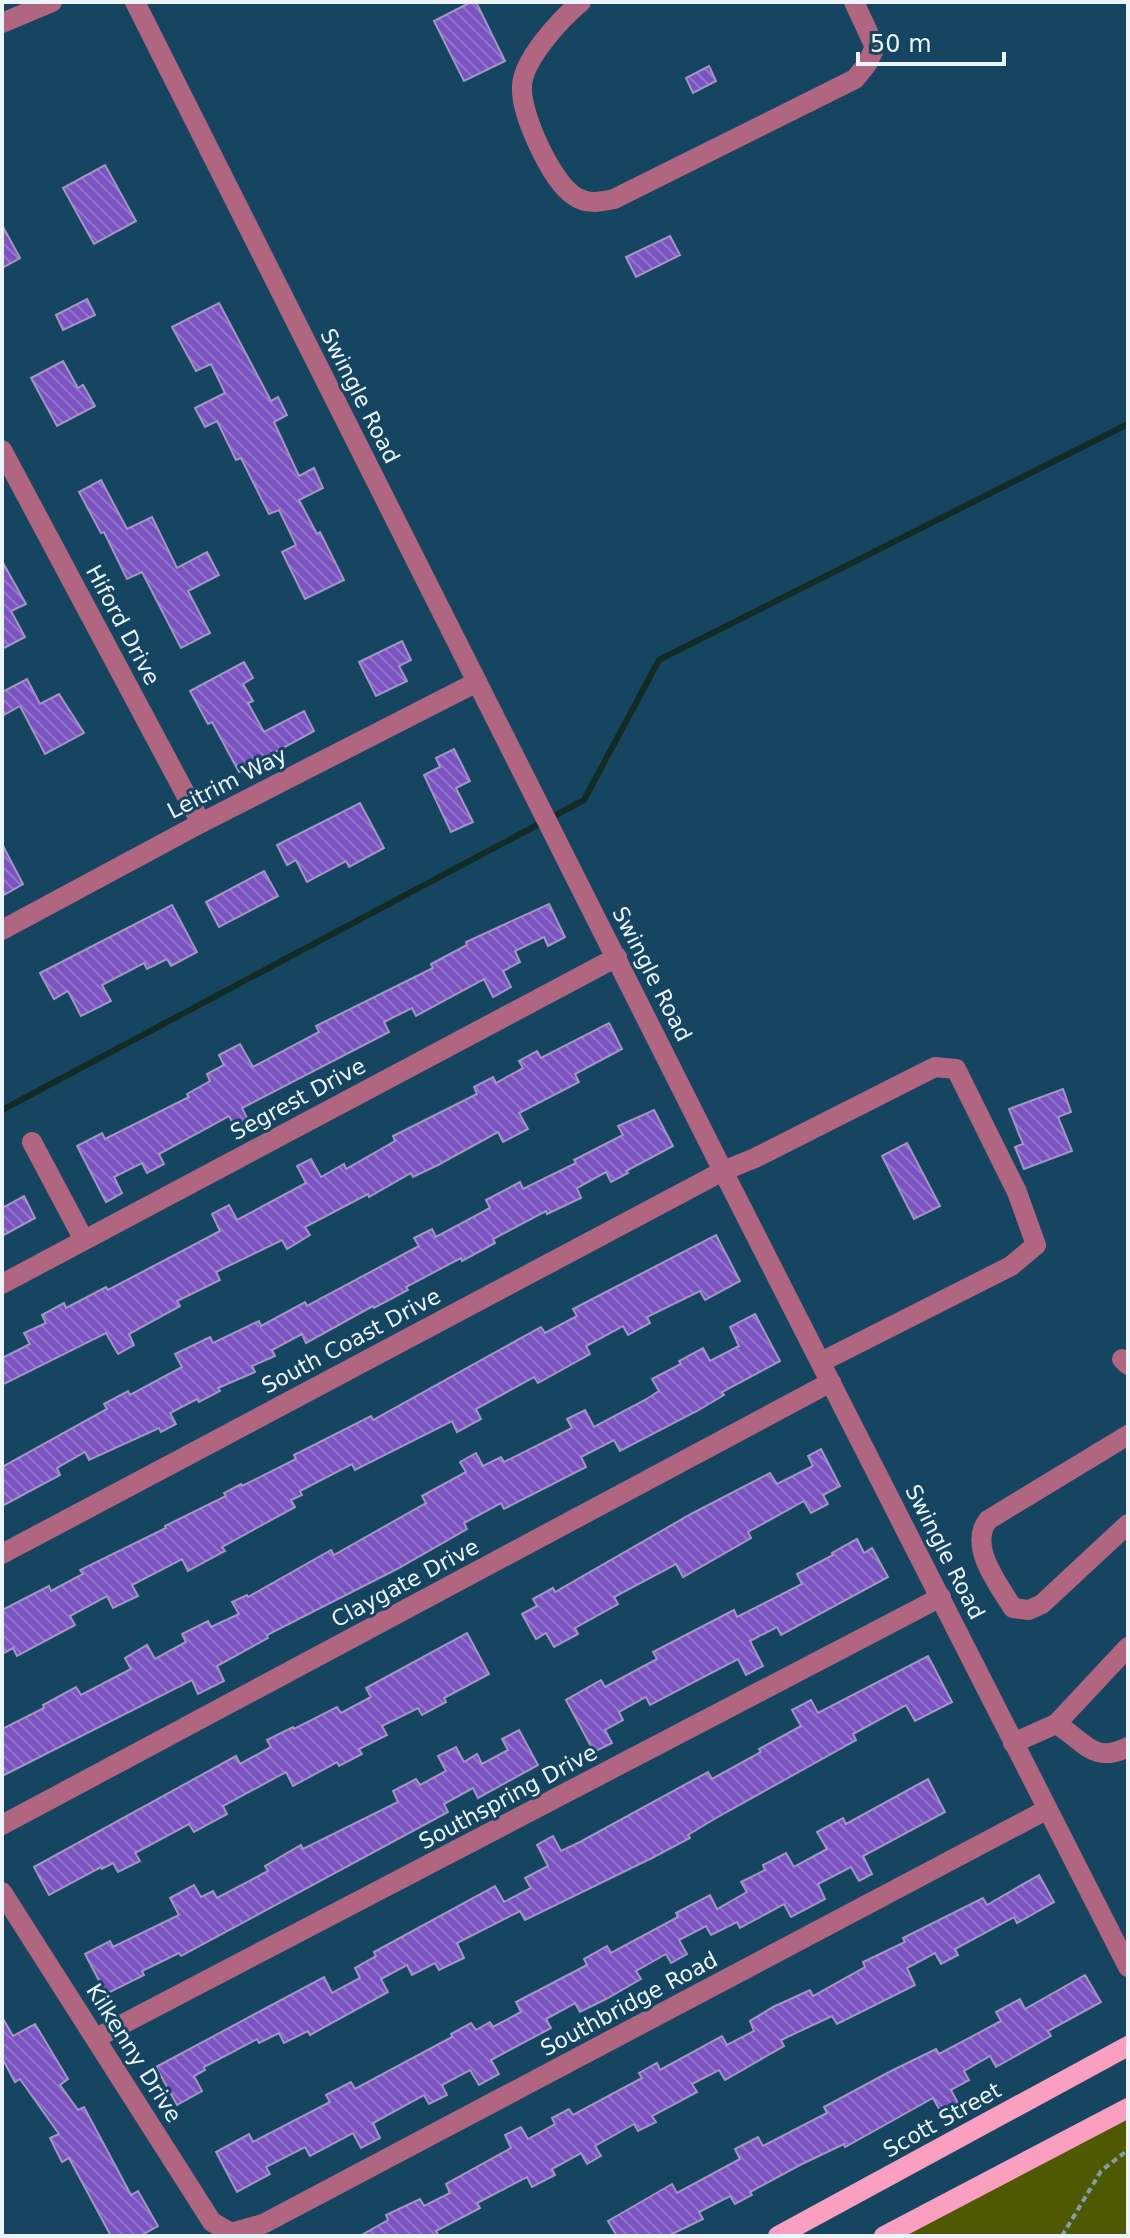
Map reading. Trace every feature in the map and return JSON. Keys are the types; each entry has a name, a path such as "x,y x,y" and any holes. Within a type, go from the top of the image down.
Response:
{"main road":[{"name":"Scott Street","path":"786,2234 1128,2046"},
{"path":"884,2236 1128,2108"}],"street":[{"path":"2,23 52,2"},
{"name":"Swingle Road","path":"135,2 723,1171 1128,1967"},
{"path":"581,2 564,16 529,63 522,85 525,114 548,164 573,195 595,203 614,199 855,79 875,47 854,2"},
{"name":"Hiford Drive","path":"2,450 201,823"},
{"name":"Leitrim Way","path":"2,930 201,823 477,682"},
{"name":"Segrest Drive","path":"2,1284 617,957"},
{"name":"South Coast Drive","path":"2,1554 723,1171 755,1158 935,1067 956,1069 1017,1192 1036,1245 1011,1266 821,1362"},
{"path":"32,1142 84,1240"},
{"name":"Claygate Drive","path":"2,1825 831,1382"},
{"path":"1128,1435 988,1520 980,1542 1013,1608 1029,1610 1042,1604 1128,1524"},
{"name":"Southspring Drive","path":"96,2038 941,1597"},
{"path":"1013,1743 1056,1724 1128,1647"},
{"path":"1056,1724 1097,1754 1108,1755 1128,1747"},
{"name":"Southbridge Road","path":"231,2233 263,2224 1046,1810"},
{"name":"Kilkenny Drive","path":"2,1892 212,2222 231,2233"}],"path":[{"path":"1062,2236 1101,2171 1128,2150"}],"green space":[{"path":"1128,2112 1128,2236 887,2236"}],"building":[{"path":"476,2 505,61 464,81 434,21"},
{"path":"709,66 716,81 693,93 686,78"},
{"path":"105,165 136,221 94,244 63,188"},
{"path":"2,225 20,258 2,268"},
{"path":"670,236 680,255 636,277 626,257"},
{"path":"87,299 95,315 63,330 56,315"},
{"path":"219,303 271,401 278,397 287,415 274,422 299,476 314,468 323,488 299,500 317,534 320,532 344,580 305,599 282,552 296,545 279,510 269,514 241,458 236,460 217,421 205,427 195,408 225,393 211,364 196,371 172,327"},
{"path":"63,361 78,388 83,385 95,406 57,426 31,378"},
{"path":"101,480 127,529 152,517 177,568 207,552 219,575 188,591 210,633 181,648 142,572 127,579 104,532 101,533 79,492"},
{"path":"2,561 26,604 11,611 25,637 2,649"},
{"path":"402,641 411,660 399,666 407,681 376,696 359,662"},
{"path":"244,662 253,678 243,684 253,701 248,703 264,732 304,711 314,731 239,772 212,722 208,724 190,691"},
{"path":"27,679 40,704 59,694 84,733 45,754 20,706 2,716 2,692"},
{"path":"454,749 470,781 456,788 473,822 451,832 424,775 440,767 436,758"},
{"path":"360,803 384,848 349,867 346,861 307,882 296,860 287,865 277,845"},
{"path":"2,844 23,884 2,896"},
{"path":"264,871 278,896 219,927 206,902"},
{"path":"549,904 565,937 548,946 544,937 515,951 520,962 503,971 511,987 493,997 484,979 416,1016 412,1008 384,1022 389,1032 242,1108 249,1122 236,1129 229,1116 159,1154 164,1164 147,1173 142,1163 114,1177 122,1193 106,1202 77,1146 102,1133 105,1139 189,1097 187,1094 210,1081 207,1074 224,1065 219,1055 240,1044 253,1067 319,1032 316,1026 433,968 431,964 467,945 466,942"},
{"path":"172,905 197,952 171,966 167,959 147,969 144,963 102,985 111,1001 81,1016 68,991 54,999 40,973"},
{"path":"609,1023 622,1049 575,1074 579,1082 519,1113 528,1129 503,1142 498,1132 438,1165 413,1177 411,1173 305,1227 310,1235 287,1249 282,1240 216,1272 220,1280 177,1301 180,1306 129,1334 134,1345 118,1354 106,1333 2,1385 2,1358 30,1344 24,1333 46,1323 42,1315 64,1303 66,1308 106,1287 108,1290 220,1231 212,1214 229,1205 237,1220 306,1183 297,1166 311,1159 321,1177 344,1164 346,1169 395,1141 393,1136 477,1094 474,1087 493,1077 496,1083 523,1068 519,1061 537,1051 541,1058"},
{"path":"1063,1089 1071,1112 1058,1117 1072,1151 1024,1169 1015,1147 1023,1144 1009,1109"},
{"path":"654,1110 673,1146 611,1182 606,1172 577,1188 581,1198 547,1214 546,1211 493,1239 495,1243 406,1287 408,1290 306,1343 302,1334 272,1350 275,1356 252,1366 255,1372 218,1388 220,1391 199,1402 197,1399 170,1413 176,1424 161,1432 159,1428 89,1460 85,1452 57,1468 60,1475 2,1506 2,1467 107,1409 104,1404 128,1391 130,1395 182,1367 175,1354 210,1337 213,1343 259,1321 261,1326 305,1302 307,1306 419,1246 414,1238 432,1229 436,1237 490,1208 486,1200 520,1182 523,1189 576,1163 574,1160 623,1135 618,1126"},
{"path":"907,1143 940,1206 914,1219 882,1156"},
{"path":"24,1196 35,1218 2,1236 2,1208"},
{"path":"716,1235 740,1281 705,1300 700,1291 647,1317 650,1323 628,1335 623,1326 586,1346 590,1354 538,1383 534,1377 476,1409 481,1419 457,1432 452,1421 355,1470 352,1464 300,1491 302,1495 291,1500 295,1507 222,1547 225,1551 188,1571 182,1559 132,1585 138,1596 113,1608 107,1596 70,1616 75,1625 17,1656 13,1648 2,1654 2,1610 49,1586 51,1591 83,1574 80,1570 226,1496 224,1493 241,1484 296,1459 294,1455 371,1416 373,1420 541,1327 545,1333 577,1316 573,1309"},
{"path":"755,1314 780,1361 722,1392 724,1395 697,1411 620,1451 614,1440 581,1457 586,1467 504,1509 501,1503 464,1523 467,1529 397,1569 267,1635 268,1638 217,1666 224,1681 198,1694 192,1680 2,1776 2,1729 44,1708 43,1705 76,1687 81,1695 131,1669 125,1658 147,1645 155,1659 186,1642 182,1634 208,1621 211,1627 239,1614 232,1602 248,1597 331,1550 334,1555 426,1503 422,1496 466,1472 460,1462 476,1453 483,1466 501,1457 504,1462 572,1428 567,1419 585,1410 594,1427 645,1400 659,1391 652,1379 681,1364 679,1361 703,1348 710,1361 739,1346 730,1327"},
{"path":"821,1449 840,1486 823,1495 828,1504 811,1513 804,1501 748,1532 751,1538 683,1577 676,1564 614,1597 618,1604 575,1628 578,1634 554,1647 546,1633 536,1639 522,1614 537,1606 533,1599 553,1588 555,1592 770,1473 777,1484 813,1466 808,1456"},
{"path":"857,1539 864,1553 872,1548 888,1577 781,1635 777,1627 750,1641 763,1666 746,1675 738,1659 650,1705 646,1697 619,1712 623,1720 605,1730 612,1743 594,1752 566,1700 601,1680 605,1687 657,1659 653,1652 734,1610 737,1617 802,1584 797,1574"},
{"path":"467,1633 489,1674 444,1698 446,1702 422,1715 418,1708 382,1726 387,1735 359,1749 362,1754 339,1766 337,1762 293,1786 286,1772 223,1806 227,1814 194,1832 189,1824 135,1853 140,1861 118,1872 113,1863 101,1867 49,1895 34,1867 236,1756 240,1764 271,1747 267,1740 337,1707 341,1713 371,1697 366,1688"},
{"path":"928,1656 952,1702 915,1721 906,1705 853,1734 856,1740 688,1835 690,1838 525,1920 520,1911 457,1943 464,1958 439,1970 435,1963 412,1975 407,1965 381,1979 388,1992 310,2035 308,2031 284,2043 279,2033 259,2043 257,2039 204,2067 205,2070 194,2076 202,2091 177,2105 156,2067 324,1977 332,1993 360,1978 355,1968 376,1956 374,1952 495,1886 504,1902 531,1888 525,1878 548,1866 537,1845 553,1836 561,1851 708,1772 712,1779 801,1726 792,1710 811,1700 818,1713"},
{"path":"519,1730 538,1765 478,1798 473,1788 444,1804 448,1812 181,1956 179,1953 142,1971 144,1975 106,1994 85,1954 110,1941 113,1947 179,1915 170,1898 194,1885 201,1897 213,1891 217,1898 268,1871 265,1866 301,1845 303,1849 398,1802 393,1791 416,1779 420,1785 446,1771 438,1756 456,1747 464,1762 477,1754 482,1764 508,1750 502,1739"},
{"path":"928,1779 945,1812 863,1856 872,1874 859,1881 851,1867 818,1884 825,1899 791,1917 784,1904 740,1928 737,1922 711,1935 706,1926 679,1940 687,1954 671,1963 666,1954 636,1971 641,1979 606,1999 580,2012 575,2003 546,2019 551,2028 491,2060 499,2074 479,2085 470,2070 442,2085 447,2095 429,2104 424,2095 373,2123 380,2138 361,2148 353,2133 310,2156 305,2147 266,2167 270,2174 237,2192 216,2152 249,2134 253,2142 330,2102 326,2095 351,2082 355,2089 452,2037 451,2034 471,2023 476,2030 490,2022 493,2027 521,2012 516,2002 587,1965 584,1959 607,1946 611,1953 678,1917 676,1913 710,1895 717,1909 747,1892 741,1882 765,1870 763,1865 786,1853 794,1867 827,1849 817,1832 843,1818 846,1824"},
{"path":"1039,1875 1054,1902 1017,1923 1014,1917 955,1949 958,1955 941,1964 935,1953 907,1968 915,1985 837,2024 832,2016 781,2040 784,2046 725,2080 719,2070 692,2084 697,2092 652,2116 656,2122 638,2131 634,2124 595,2146 601,2156 587,2164 581,2153 552,2169 555,2175 532,2187 527,2177 477,2203 480,2208 436,2231 439,2236 360,2236 388,2220 386,2215 420,2199 424,2206 450,2193 446,2184 511,2148 505,2135 521,2127 528,2139 555,2124 552,2118 569,2109 573,2115 642,2078 639,2073 657,2063 660,2070 722,2036 727,2045 754,2031 750,2021 773,2007 810,1990 813,1996 865,1967 863,1962 905,1942 903,1938 983,1898 987,1905"},
{"path":"1085,1975 1101,2002 1048,2031 1051,2036 996,2067 990,2056 964,2071 969,2080 951,2090 959,2105 942,2114 933,2098 845,2147 844,2144 800,2165 750,2192 752,2195 735,2204 730,2196 699,2212 703,2219 668,2236 617,2236 608,2221 672,2184 677,2193 740,2159 735,2149 758,2137 763,2146 827,2113 824,2107 891,2071 936,2049 939,2054 1001,2021 996,2012 1020,1999 1025,2009"},
{"path":"2,2017 13,2036 35,2024 68,2079 60,2085 78,2110 84,2107 131,2195 138,2191 158,2226 140,2236 111,2236 69,2158 62,2162 50,2138 59,2134 20,2079 15,2082 2,2058"}],"waterway":[{"path":"2,1110 584,800 659,660 1128,424"}]}
